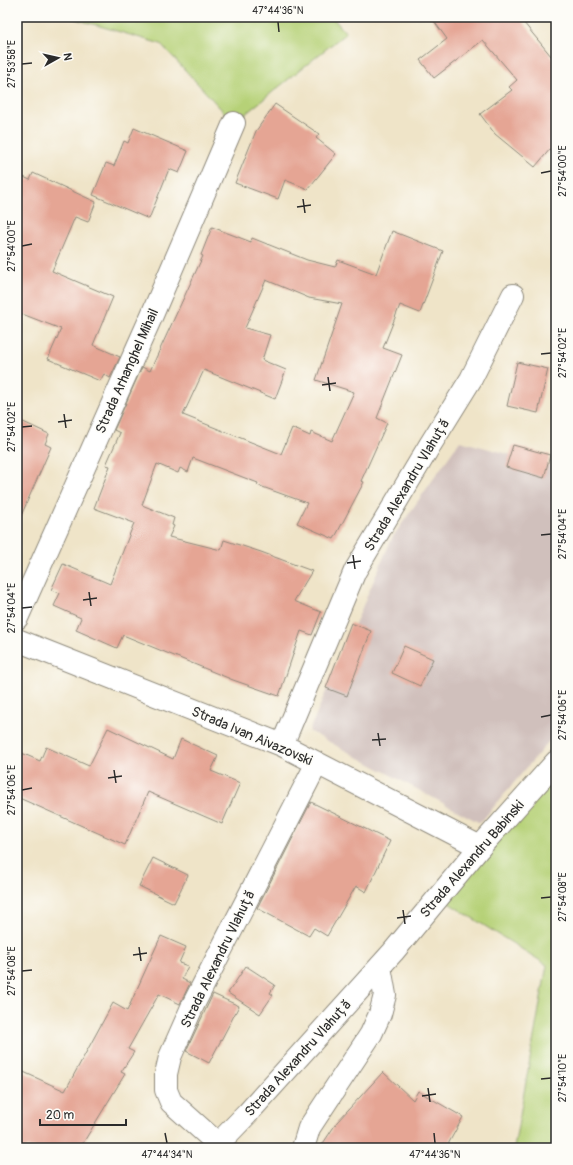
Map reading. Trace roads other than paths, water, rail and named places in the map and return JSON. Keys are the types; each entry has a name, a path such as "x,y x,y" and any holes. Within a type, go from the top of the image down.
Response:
{"street":[{"name":"Strada Arhanghel Mihail","path":"17,618 152,315 234,123"},
{"name":"Strada Аlexandru Vlahuță","path":"282,745 355,571 471,379 513,295"},
{"name":"Strada Ivan Aivazovski","path":"17,640 282,745 480,847"},
{"name":"Strada Alexandru Babinski","path":"380,967 480,847 556,762"},
{"name":"Strada Alexandru Vlahuță","path":"216,1146 171,1102 166,1090 167,1069 170,1057 193,1005 316,763"},
{"name":"Strada Аlexandru Vlahuță","path":"216,1146 247,1114 380,967"},
{"path":"303,1148 309,1128 371,1034 380,1014 385,995 380,967"}]}
